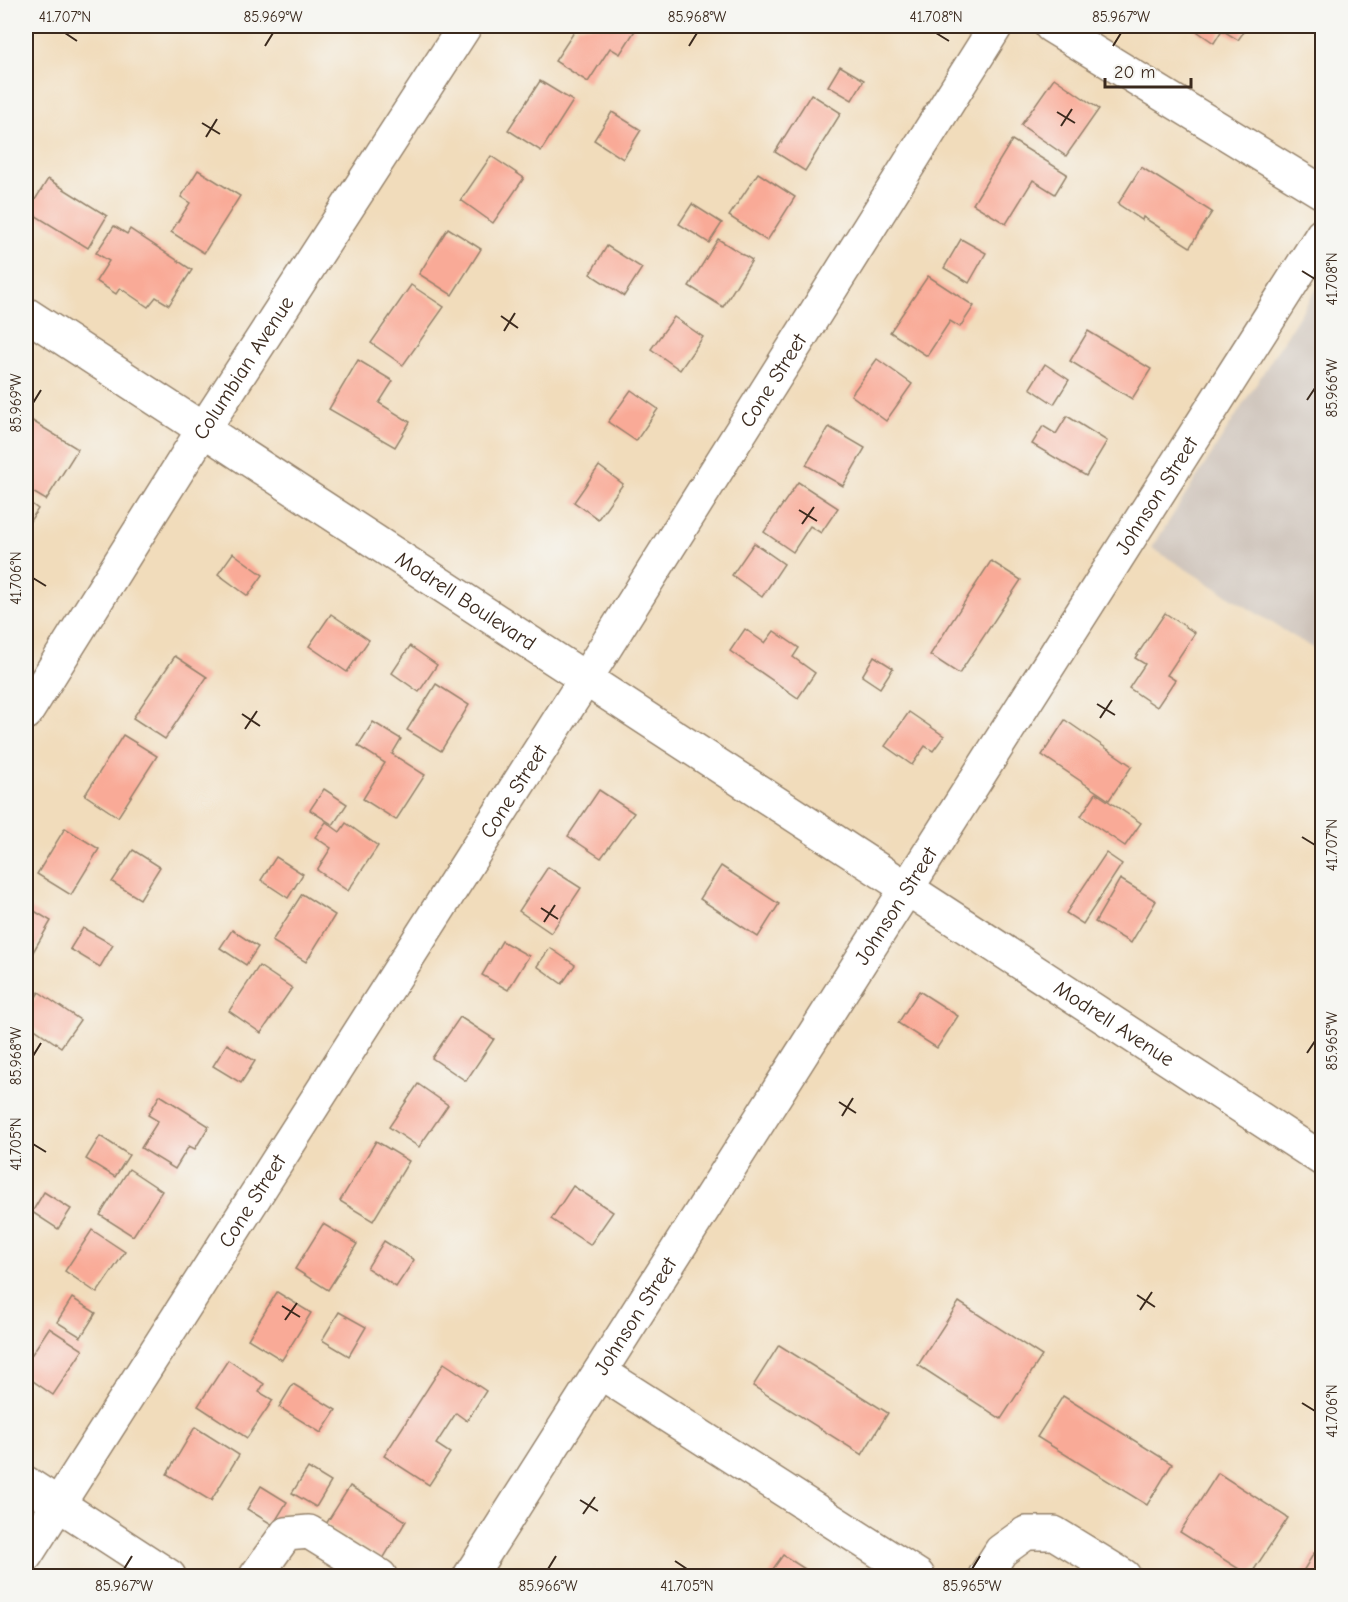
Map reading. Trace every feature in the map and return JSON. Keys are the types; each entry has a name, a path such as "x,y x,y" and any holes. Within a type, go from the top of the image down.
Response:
{"street":[{"name":"Columbian Avenue","path":"26,713 203,430 465,26"},
{"name":"Cone Street","path":"26,1555 586,678 996,26"},
{"path":"1051,26 1323,192"},
{"name":"Johnson Street","path":"470,1576 1323,235"},
{"name":"Modrell Boulevard","path":"26,314 906,889"},
{"name":"Modrell Avenue","path":"906,889 1323,1159"},
{"path":"600,1372 918,1576"},
{"path":"26,1483 169,1576"},
{"path":"256,1576 286,1534 309,1532 380,1576"},
{"path":"985,1576 1002,1551 1026,1533 1054,1533 1124,1576"}],"shaded area":[{"path":"1322,280 1322,654 1152,548"}],"building":[{"path":"578,26 630,26 636,29 620,54 610,48 588,82 555,61"},
{"path":"1191,26 1248,26 1238,40 1222,30 1214,43"},
{"path":"840,66 864,80 852,100 828,86"},
{"path":"1054,78 1099,109 1066,156 1021,125"},
{"path":"540,81 573,101 541,151 508,130"},
{"path":"811,94 841,113 805,171 775,152"},
{"path":"612,112 641,130 623,159 594,140"},
{"path":"1012,140 1067,174 1055,194 1033,180 1006,224 973,204"},
{"path":"491,156 524,178 493,223 461,200"},
{"path":"1141,167 1212,212 1190,247 1118,204"},
{"path":"198,170 240,196 204,253 171,232 190,203 181,197"},
{"path":"758,173 795,197 767,241 729,216"},
{"path":"48,179 107,216 88,248 28,211"},
{"path":"692,204 722,223 709,243 679,224"},
{"path":"114,226 127,234 130,229 192,270 169,305 156,297 148,307 120,288 116,294 96,281 109,261 96,253"},
{"path":"448,228 481,249 452,295 419,274"},
{"path":"718,239 752,260 723,307 689,286"},
{"path":"961,239 986,253 969,283 944,268"},
{"path":"607,246 642,268 624,296 590,274"},
{"path":"928,276 974,306 960,327 950,321 927,356 890,332"},
{"path":"411,285 444,307 403,365 371,343"},
{"path":"674,317 703,337 680,370 651,349"},
{"path":"1088,331 1151,369 1132,399 1070,361"},
{"path":"877,359 912,384 886,421 851,395"},
{"path":"358,360 393,381 379,403 410,422 395,447 329,409"},
{"path":"1045,364 1069,380 1054,404 1030,388"},
{"path":"631,390 658,409 636,441 608,422"},
{"path":"1067,416 1107,441 1086,476 1032,444 1043,426 1056,434"},
{"path":"26,417 78,449 46,500 26,488 26,464 29,458 26,455"},
{"path":"829,427 865,448 843,486 806,465"},
{"path":"599,466 623,484 598,519 574,502"},
{"path":"798,482 838,508 821,533 810,526 793,552 764,532"},
{"path":"26,500 38,509 26,527"},
{"path":"754,543 784,564 762,597 732,575"},
{"path":"233,553 263,575 248,596 218,574"},
{"path":"991,561 1021,580 959,674 930,655"},
{"path":"1165,613 1195,633 1167,675 1175,680 1157,707 1129,688 1145,664 1135,658"},
{"path":"331,614 369,640 347,672 309,646"},
{"path":"745,629 765,643 774,631 799,648 793,657 815,673 798,698 730,651"},
{"path":"410,646 437,665 419,692 392,673"},
{"path":"175,656 207,677 165,739 133,718"},
{"path":"874,656 893,668 880,688 862,676"},
{"path":"436,684 469,705 441,751 407,730"},
{"path":"909,712 944,736 933,751 925,746 912,765 885,746"},
{"path":"1065,720 1132,766 1109,800 1042,755"},
{"path":"373,722 401,739 392,754 425,775 396,820 363,799 385,763 358,746"},
{"path":"123,735 157,756 118,817 85,795"},
{"path":"324,789 347,804 333,825 310,810"},
{"path":"599,790 634,813 601,858 568,836"},
{"path":"1096,793 1141,823 1125,846 1081,816"},
{"path":"326,822 340,832 346,823 378,846 348,891 317,870 331,848 315,837"},
{"path":"65,828 99,849 71,895 37,874"},
{"path":"133,850 160,867 140,899 112,882"},
{"path":"1106,853 1122,864 1083,924 1066,913"},
{"path":"276,857 303,874 288,898 261,880"},
{"path":"721,866 779,904 758,937 700,899"},
{"path":"548,867 581,888 551,933 519,911"},
{"path":"1120,879 1156,901 1131,943 1095,922"},
{"path":"302,894 335,915 306,962 272,941"},
{"path":"26,906 51,921 26,964"},
{"path":"83,928 113,945 100,967 70,949"},
{"path":"232,930 258,947 246,965 220,948"},
{"path":"502,941 529,956 508,990 482,975"},
{"path":"550,948 575,965 562,984 537,966"},
{"path":"259,966 292,988 261,1033 229,1011"},
{"path":"919,991 958,1016 937,1048 898,1023"},
{"path":"39,992 80,1020 61,1047 26,1023 26,1013"},
{"path":"460,1017 494,1039 466,1081 432,1058"},
{"path":"227,1044 255,1061 241,1083 213,1066"},
{"path":"418,1084 448,1105 419,1147 389,1127"},
{"path":"160,1095 209,1126 195,1149 189,1146 175,1169 141,1148 158,1121 148,1115"},
{"path":"100,1136 129,1155 115,1177 86,1159"},
{"path":"376,1141 409,1161 373,1221 340,1201"},
{"path":"129,1169 162,1191 133,1236 100,1215"},
{"path":"573,1186 613,1212 590,1245 551,1219"},
{"path":"44,1192 71,1209 58,1229 32,1212"},
{"path":"323,1224 357,1244 328,1290 295,1269"},
{"path":"92,1230 125,1252 97,1293 65,1271"},
{"path":"384,1241 414,1260 396,1287 367,1268"},
{"path":"277,1292 311,1313 282,1360 248,1339"},
{"path":"72,1298 96,1313 81,1337 57,1322"},
{"path":"959,1302 1042,1356 1001,1419 918,1365"},
{"path":"339,1312 366,1327 349,1356 322,1340"},
{"path":"49,1328 83,1350 53,1395 26,1376 26,1363"},
{"path":"779,1345 888,1413 862,1455 753,1386"},
{"path":"228,1360 264,1384 259,1392 273,1400 247,1438 198,1406"},
{"path":"444,1363 486,1391 467,1421 456,1413 436,1444 450,1453 429,1485 384,1456"},
{"path":"293,1384 336,1410 321,1433 279,1407"},
{"path":"1063,1396 1172,1464 1147,1505 1037,1437"},
{"path":"195,1427 239,1455 211,1501 167,1474"},
{"path":"308,1468 331,1482 316,1507 292,1493"},
{"path":"1218,1473 1288,1518 1250,1576 1180,1532"},
{"path":"261,1486 287,1502 273,1525 247,1509"},
{"path":"350,1486 406,1521 383,1559 326,1524"},
{"path":"1314,1553 1322,1558 1322,1576 1300,1576"},
{"path":"783,1555 816,1576 768,1576"}]}
